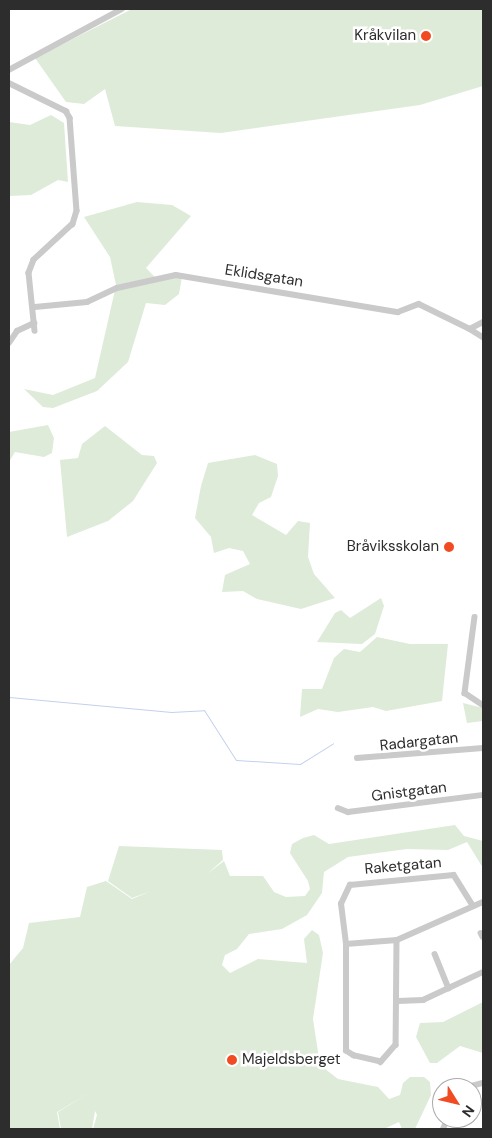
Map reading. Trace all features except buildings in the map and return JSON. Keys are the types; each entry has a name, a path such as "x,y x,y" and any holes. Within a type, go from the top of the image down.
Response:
{"street":[{"path":"9,70 122,9"},
{"path":"9,83 66,111 70,118 77,211 73,224 34,260 29,273 35,307 35,331"},
{"name":"Eklidsgatan","path":"35,307 87,302 117,288 176,275 398,312 419,304 483,337"},
{"path":"470,329 483,322"},
{"path":"9,343 17,331 34,323"},
{"path":"475,617 465,693 483,705"},
{"name":"Radargatan","path":"357,758 483,748"},
{"name":"Gnistgatan","path":"338,808 348,812 483,796"},
{"name":"Raketgatan","path":"346,944 341,904 350,885 359,882 454,875 473,905"},
{"path":"397,940 398,1001 396,1045 391,1056 381,1062 346,1051 346,944 397,940 483,902"},
{"path":"435,954 450,988"},
{"path":"398,1001 423,1000 483,972"}],"green space":[{"path":"132,9 483,9 483,86 420,105 221,133 115,126 105,89 84,104 66,102 35,58"},
{"path":"51,115 64,123 68,182 58,180 31,195 9,196 9,122 30,125"},
{"path":"137,202 172,205 191,216 146,268 155,277 143,283 116,285 110,257 84,217"},
{"path":"175,276 182,277 179,294 165,305 146,303 128,362 97,391 53,408 43,407 24,389 53,395 95,378 115,290"},
{"path":"48,425 54,438 52,453 44,457 15,452 9,462 9,432"},
{"path":"105,426 142,455 154,456 157,463 133,501 108,521 67,537 60,460 78,458 82,444"},
{"path":"255,455 277,464 278,476 271,497 259,503 252,515 286,535 298,521 310,523 308,557 314,574 335,598 301,609 257,599 243,591 222,592 225,575 250,564 243,551 229,548 214,553 211,537 195,518 201,486 208,463"},
{"path":"381,598 384,606 375,634 362,644 317,642 335,613 341,610 350,618"},
{"path":"377,637 410,644 448,644 442,701 386,711 373,707 338,712 318,709 300,717 302,689 322,689 334,658 344,649 360,652"},
{"path":"463,703 483,708 483,721 467,723"},
{"path":"455,825 464,836 483,841 483,868 467,842 448,850 407,849 348,857 324,872 322,893 307,915 282,929 249,934 237,949 225,955 222,965 230,973 258,959 307,963 304,939 312,930 319,935 323,953 313,1019 320,1065 338,1079 378,1087 389,1099 400,1095 403,1083 410,1077 424,1077 430,1082 431,1095 415,1129 402,1129 399,1122 384,1129 93,1129 97,1115 95,1111 92,1129 61,1129 58,1112 91,1092 57,1112 60,1129 9,1129 9,965 23,948 29,923 80,917 87,887 106,881 132,899 151,891 132,898 108,881 119,846 222,850 223,860 207,874 224,861 230,876 263,876 274,892 286,897 305,896 310,889 308,881 290,853 292,844 303,838 314,835 329,844"},
{"path":"483,1002 483,1053 460,1046 437,1063 430,1063 416,1037 420,1023 443,1022"}],"waterway":[{"path":"9,697 171,712 204,710 236,760 300,764 333,743"}],"place":[{"name":"Kråkvilan","path":"426,36"},
{"name":"Bråviksskolan","path":"449,547"},
{"name":"Majeldsberget","path":"232,1060"}]}
